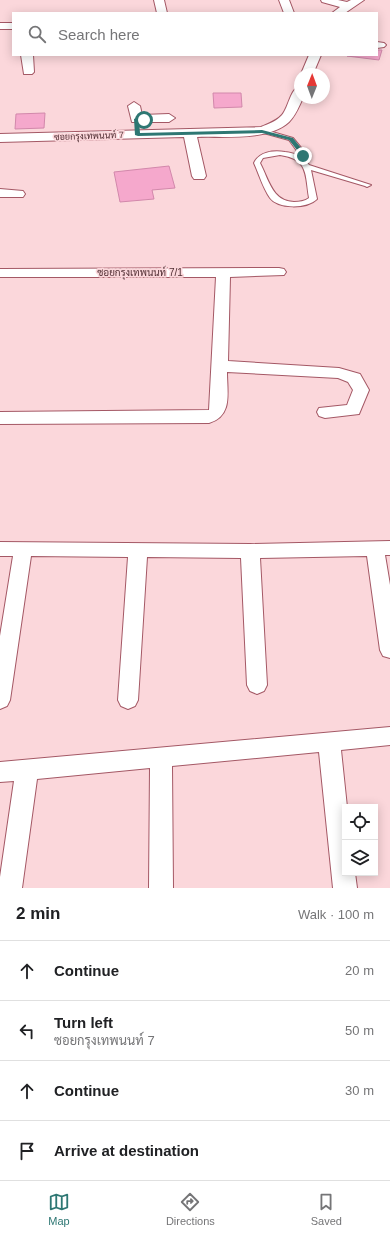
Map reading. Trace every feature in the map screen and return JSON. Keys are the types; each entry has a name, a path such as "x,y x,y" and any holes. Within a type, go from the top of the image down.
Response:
{"street":[{"path":"159,0 162,12"},
{"path":"284,0 289,12"},
{"path":"326,0 348,6"},
{"path":"338,12 360,0"},
{"path":"0,26 12,26"},
{"path":"27,56 28,72"},
{"path":"310,68 315,56"},
{"name":"ซอยกรุงเทพนนท์ 7","path":"0,138 262,131 278,126 289,116 294,104"},
{"path":"134,106 138,135"},
{"path":"136,119 169,118"},
{"path":"190,133 198,176"},
{"path":"0,193 18,194"},
{"path":"0,418 209,417 215,414 218,410 223,272"},
{"name":"ซอยกรุงเทพนนท์ 7/1","path":"0,273 279,272"},
{"path":"219,366 339,373 354,378 361,390 353,410 325,412"},
{"path":"0,549 250,551 382,548 390,650"},
{"path":"128,700 138,549"},
{"path":"0,700 3,657 23,550"},
{"path":"250,551 257,685"},
{"path":"0,772 390,736"},
{"path":"329,742 345,888"},
{"path":"161,758 161,888"},
{"path":"10,888 27,769"}],"lane":[{"path":"262,131 294,141 304,154 301,159"},
{"path":"284,153 301,159 307,166 313,199 304,204 277,201 272,197 257,163 260,157 268,154 284,153"},
{"path":"307,166 367,185"}],"building":[{"path":"378,50 382,50 379,60 347,56 378,56"},
{"path":"213,93 241,93 242,107 214,108"},
{"path":"45,113 44,128 15,129 16,114"},
{"path":"169,166 175,188 152,190 154,199 120,202 114,172"}],"route":[{"path":"144,120 136,119 138,135 262,131 291,139 304,154 303,156"}]}
